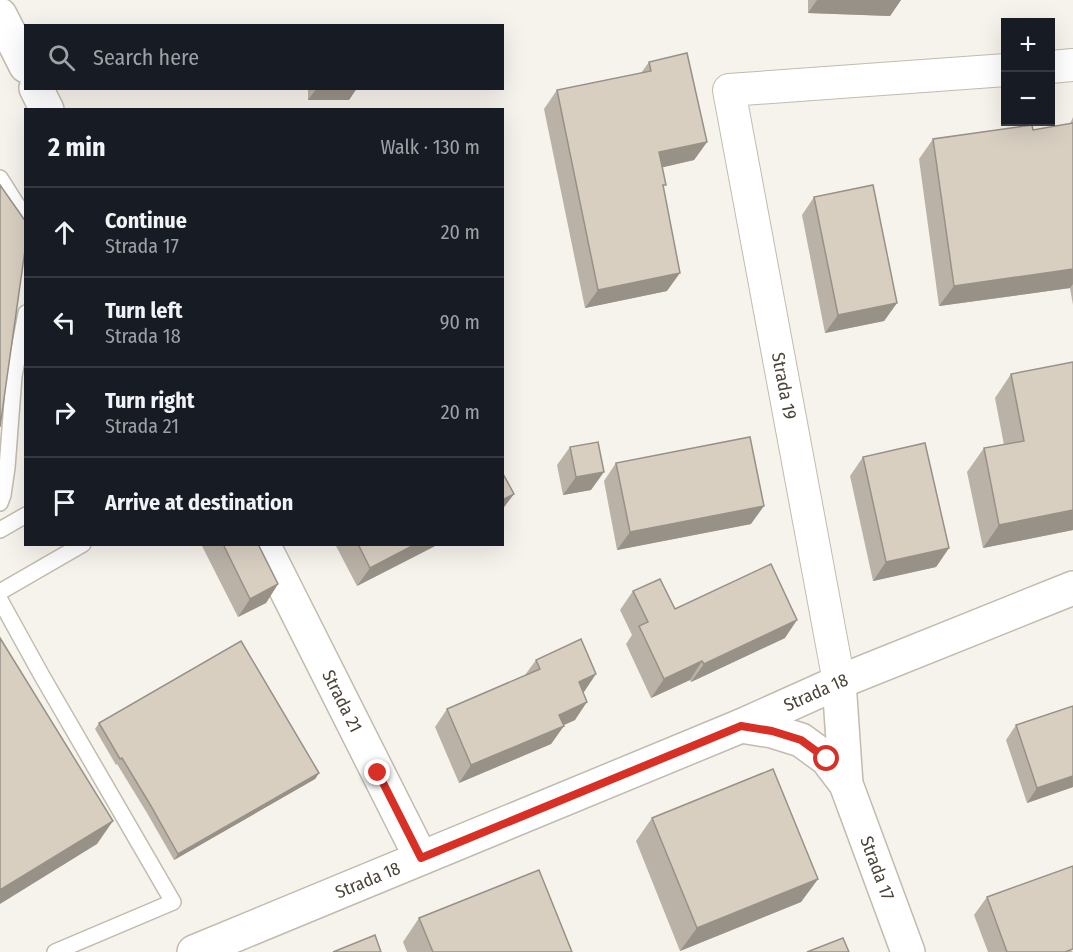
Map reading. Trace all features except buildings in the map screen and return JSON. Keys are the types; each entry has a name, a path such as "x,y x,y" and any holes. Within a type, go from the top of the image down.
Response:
{"street":[{"path":"0,15 24,62"},
{"path":"1055,67 1073,65"},
{"name":"Strada 19","path":"839,682 729,90 1001,70"},
{"path":"37,90 46,108"},
{"name":"Strada 21","path":"264,546 421,858"},
{"name":"Strada 18","path":"194,952 741,726 839,682 1073,589"},
{"name":"Strada 17","path":"839,682 846,784 908,952"},
{"name":"Strada 17","path":"741,726 772,731 801,740 827,759 846,784"}],"lane":[{"path":"0,178 24,214"},
{"path":"0,502 7,468 14,376 24,324"},
{"path":"0,530 24,516"},
{"path":"0,592 80,546"},
{"path":"0,600 173,902 55,952"}],"route":[{"path":"378,773 421,858 741,726 772,731 801,740 827,759"}]}
